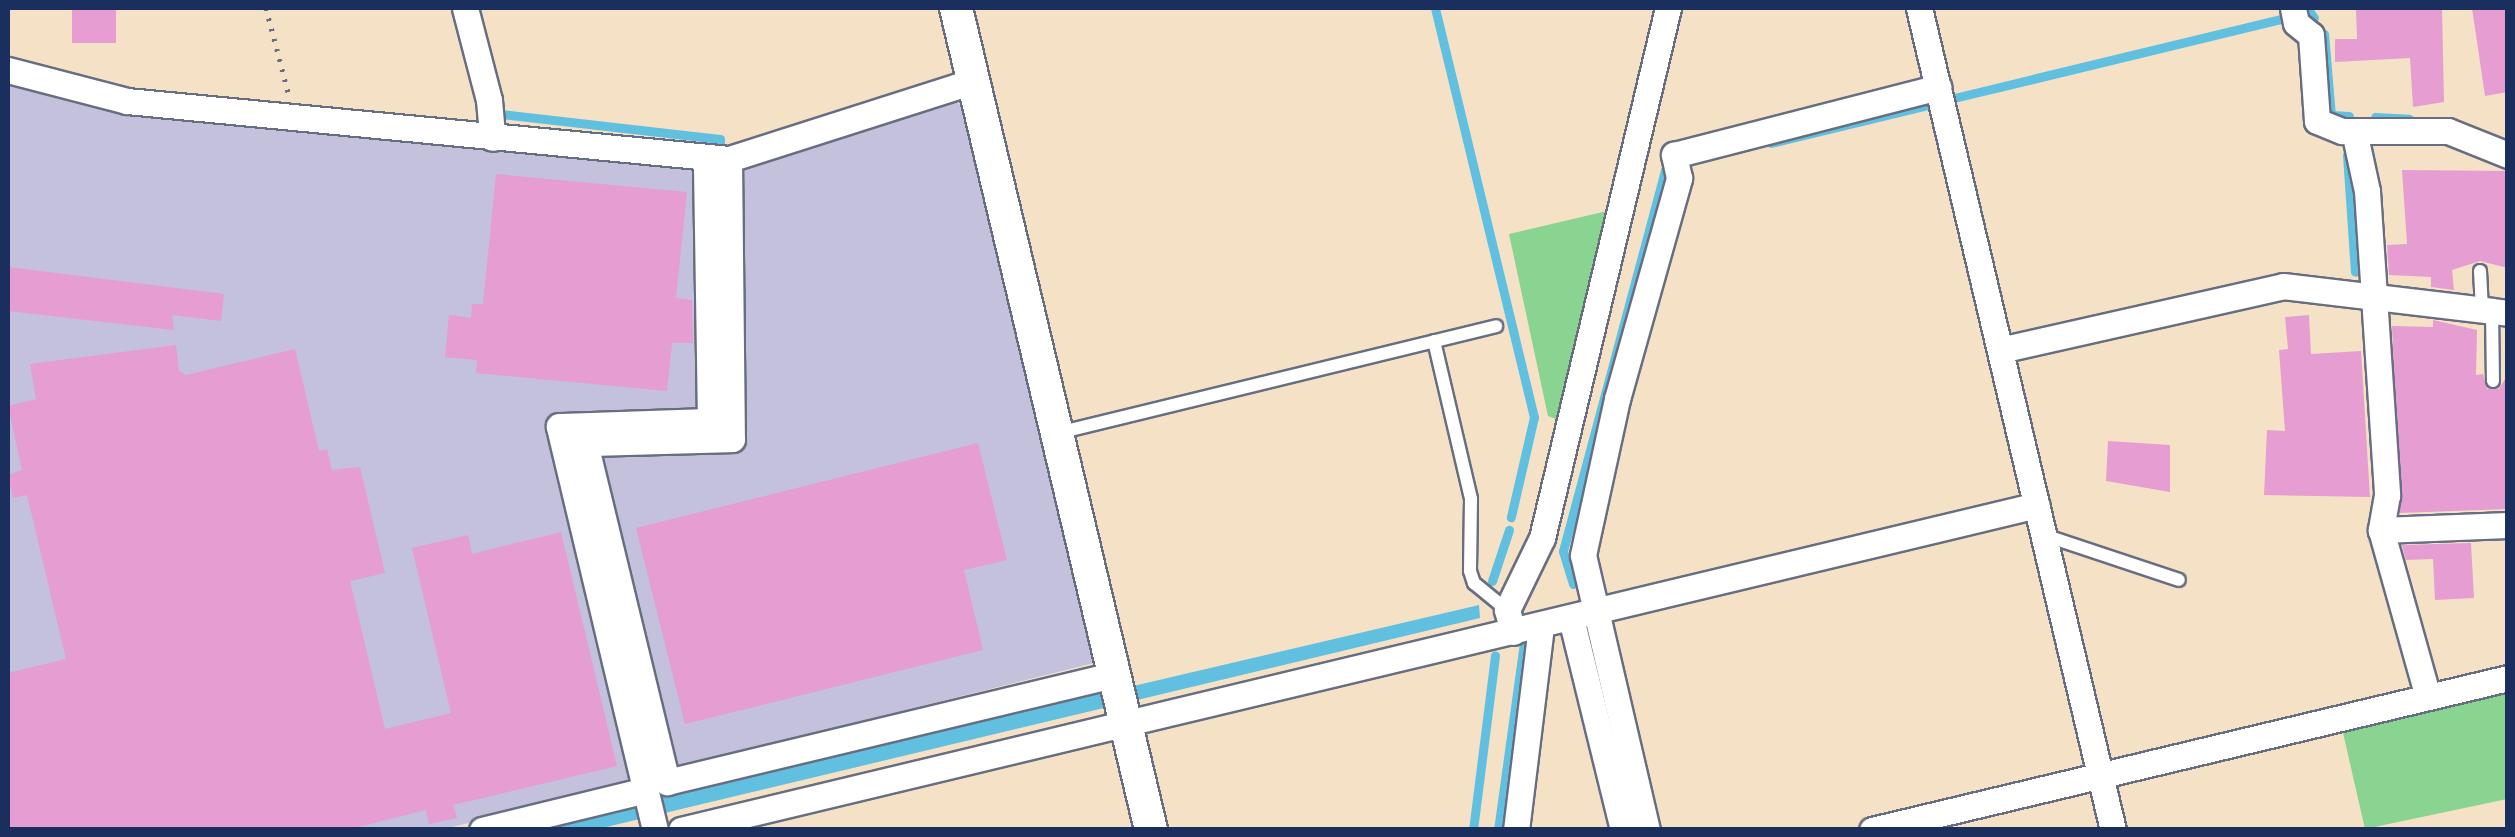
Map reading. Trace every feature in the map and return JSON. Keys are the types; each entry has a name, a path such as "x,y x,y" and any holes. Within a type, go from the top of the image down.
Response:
{"street":[{"path":"465,8 490,100 492,138"},
{"path":"956,8 1151,830"},
{"path":"1510,621 1542,538 1668,8"},
{"path":"1919,8 2113,830"},
{"path":"2294,8 2296,23 2311,35 2317,122 2354,131 2448,131 2508,155"},
{"path":"8,70 127,100 717,159 974,81"},
{"path":"1623,830 1584,615 1584,555 1617,399 1679,178 1674,155 1938,88"},
{"path":"2354,131 2366,191 2387,495 2381,530 2426,694"},
{"path":"655,827 647,793 650,760 590,508 559,426 710,421 717,159"},
{"path":"2000,350 2284,286 2371,292 2494,311"},
{"path":"650,760 667,782 1122,700 1510,621 1541,626 2037,505"},
{"path":"2381,530 2508,524"},
{"path":"1584,615 1648,830"},
{"path":"1516,830 1541,626"},
{"path":"1872,830 2426,694 2508,678"},
{"path":"681,830 1122,700"},
{"path":"482,830 647,793"}],"lane":[{"path":"2480,270 2494,311 2493,381"},
{"path":"1058,434 1496,326"},
{"path":"1434,342 1472,499 1470,572 1474,583 1510,621"},
{"path":"2044,535 2178,580"}],"path":[{"path":"266,8 294,116"}],"shaded area":[{"path":"8,85 122,115 696,169 701,417 554,421 638,784 443,829 8,829"},
{"path":"952,97 963,108 1098,662 669,769 593,449 737,445 734,163"}],"green space":[{"path":"1607,211 1558,420 1548,416 1509,234"},
{"path":"2507,686 2507,799 2365,829 2341,724"}],"water":[{"path":"1479,605 1480,618 598,829 518,830"}],"building":[{"path":"72,8 116,8 116,43 72,43"},
{"path":"2442,8 2444,102 2413,107 2410,58 2335,62 2335,39 2357,39 2356,9"},
{"path":"2472,8 2508,8 2508,92 2485,96"},
{"path":"2402,170 2508,171 2508,268 2480,261 2452,270 2454,290 2431,287 2431,277 2389,275 2387,245 2407,244"},
{"path":"496,174 687,192 676,298 692,300 693,343 672,343 667,391 476,373 477,360 445,357 449,315 471,318 472,304 483,304"},
{"path":"8,267 224,294 221,321 172,315 174,330 8,311"},
{"path":"2309,315 2311,354 2361,351 2370,497 2264,495 2267,430 2285,431 2279,350 2288,349 2285,317"},
{"path":"2433,320 2477,330 2476,375 2483,374 2487,389 2499,389 2508,374 2508,509 2400,513 2392,326 2433,327"},
{"path":"176,345 179,371 186,375 295,349 319,451 327,449 332,470 360,467 385,573 350,581 385,729 451,713 412,548 468,535 472,554 561,532 617,766 453,805 457,818 429,824 426,810 346,830 8,830 8,673 66,659 27,495 13,498 8,475 22,470 8,406 36,399 30,364"},
{"path":"2108,441 2170,445 2170,492 2106,481"},
{"path":"978,443 1007,560 964,570 983,650 685,724 636,528"},
{"path":"2471,543 2474,598 2435,600 2433,559 2406,560 2402,545"}],"waterway":[{"path":"1435,8 1534,417 1511,517"},
{"path":"2310,12 2314,18"},
{"path":"1954,98 2284,18"},
{"path":"2324,34 2331,115 2349,116"},
{"path":"1771,143 1928,105"},
{"path":"501,114 720,139 720,147"},
{"path":"2375,117 2409,119"},
{"path":"2347,155 2355,272"},
{"path":"1573,584 1563,551 1665,169"},
{"path":"1492,581 1509,530"},
{"path":"1498,830 1524,643"},
{"path":"1473,830 1495,655"}]}
